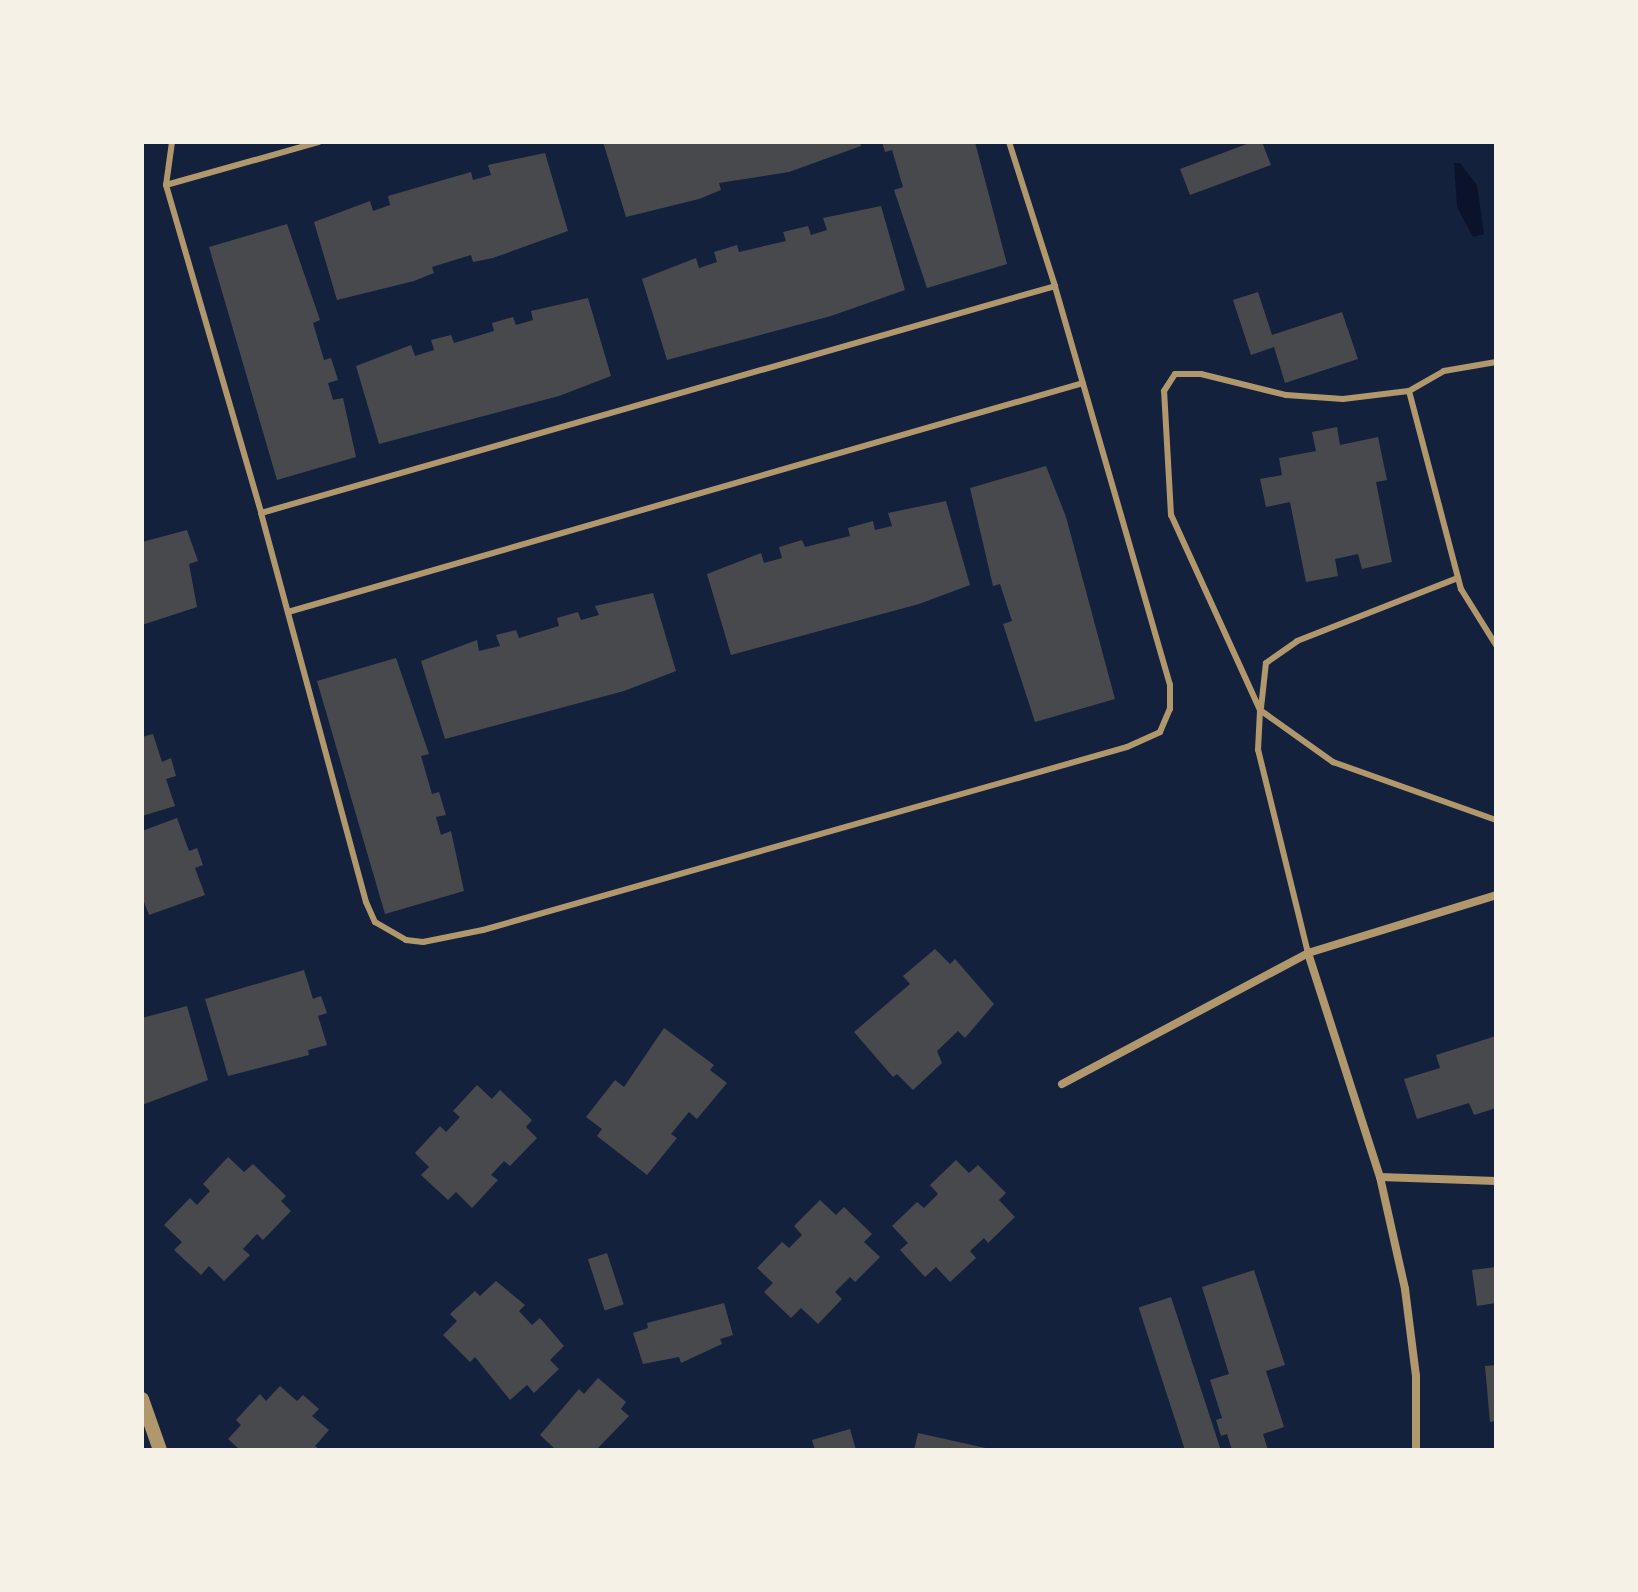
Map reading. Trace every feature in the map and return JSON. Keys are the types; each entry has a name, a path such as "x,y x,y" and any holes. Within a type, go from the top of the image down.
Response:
{"street":[{"path":"1062,1084 1308,953 1496,895"},
{"path":"1308,953 1380,1177 1405,1289 1416,1376 1416,1450"},
{"path":"1380,1177 1496,1181"},
{"path":"142,1399 160,1450"}],"lane":[{"path":"172,142 166,185 261,513 366,902 375,922 406,940 423,942 483,930 1112,752 1160,732 1170,709 1170,685 1055,286 1009,142"},
{"path":"166,185 319,142"},
{"path":"261,513 1055,286"},
{"path":"1496,362 1444,371 1409,391 1315,397 1201,374 1175,374 1164,391 1171,515 1260,710 1333,762 1496,820"},
{"path":"288,612 1083,383"},
{"path":"1409,391 1458,578 1496,645"},
{"path":"1308,953 1258,750 1266,663 1297,641 1458,578"}],"water":[{"path":"1454,163 1460,163 1477,185 1484,234 1473,237 1457,207"}],"building":[{"path":"603,142 860,142 861,146 789,172 719,183 721,190 699,199 626,217"},
{"path":"882,142 975,142 1007,264 927,288 894,190 903,187 892,150 885,152"},
{"path":"1252,142 1262,142 1271,165 1190,195 1180,169"},
{"path":"545,153 568,231 493,258 473,262 471,255 432,267 434,273 414,281 337,300 314,222 370,201 373,211 390,205 388,196 471,172 473,180 491,175 488,165"},
{"path":"881,206 905,290 831,316 667,360 642,279 696,258 699,268 717,262 714,252 737,245 739,252 786,241 783,232 808,226 811,235 827,230 823,218"},
{"path":"287,224 320,320 313,323 324,360 331,358 338,380 328,383 333,400 343,398 356,457 277,480 209,247"},
{"path":"1258,292 1272,335 1342,312 1358,359 1285,383 1274,347 1251,355 1233,300"},
{"path":"588,298 611,376 559,396 379,444 356,366 411,345 415,356 434,350 431,340 451,335 454,343 494,331 492,323 513,317 516,325 533,320 531,311"},
{"path":"1337,427 1340,445 1378,437 1387,480 1376,482 1392,562 1362,569 1358,554 1335,559 1338,576 1306,582 1290,502 1266,507 1260,479 1282,475 1279,458 1316,451 1312,432"},
{"path":"1046,466 1066,517 1115,699 1035,722 1003,624 1012,621 1000,584 993,586 970,488"},
{"path":"946,501 970,585 919,604 731,655 707,574 761,553 764,563 782,558 779,547 802,540 805,547 850,536 848,528 873,521 875,530 892,526 888,513"},
{"path":"187,530 198,561 189,564 197,607 142,625 142,542"},
{"path":"653,593 676,671 624,691 445,739 421,661 477,640 479,651 500,646 496,635 516,630 519,638 559,626 557,618 578,612 581,620 599,615 595,606"},
{"path":"396,658 429,754 421,756 432,794 439,792 446,815 436,817 441,835 451,831 464,891 385,914 317,681"},
{"path":"153,734 162,762 171,758 176,776 166,779 175,806 142,816 142,737"},
{"path":"177,818 189,851 197,848 203,865 195,868 205,895 149,915 142,897 142,831"},
{"path":"935,949 950,964 955,959 994,1004 965,1038 958,1031 937,1051 942,1063 913,1090 897,1074 893,1077 854,1032 910,984 903,976"},
{"path":"304,970 313,999 321,996 327,1013 318,1016 327,1045 308,1050 309,1055 228,1076 205,999"},
{"path":"187,1006 208,1080 142,1105 142,1018"},
{"path":"664,1028 714,1065 710,1070 727,1083 697,1119 689,1112 671,1134 677,1138 647,1175 597,1136 602,1129 586,1117 615,1080 624,1087"},
{"path":"1496,1036 1496,1108 1474,1115 1469,1103 1417,1119 1404,1079 1440,1068 1436,1055"},
{"path":"477,1085 492,1099 500,1090 532,1120 526,1127 537,1138 510,1166 504,1161 491,1175 498,1180 472,1208 456,1192 448,1200 421,1175 429,1167 415,1153 440,1126 446,1132 460,1117 453,1111"},
{"path":"228,1157 244,1172 253,1164 286,1196 281,1201 291,1211 263,1240 257,1234 243,1249 250,1255 224,1281 209,1266 201,1275 174,1250 182,1242 164,1225 190,1198 197,1205 210,1191 203,1184"},
{"path":"956,1160 969,1173 978,1165 1006,1193 999,1200 1015,1217 988,1243 984,1238 970,1251 976,1258 950,1282 936,1267 925,1277 900,1250 908,1243 892,1226 917,1202 924,1208 938,1194 930,1185"},
{"path":"820,1200 836,1215 844,1207 872,1234 864,1242 880,1257 855,1282 850,1277 835,1292 842,1299 818,1324 801,1308 791,1318 764,1292 773,1283 757,1268 782,1242 789,1248 802,1235 794,1226"},
{"path":"607,1253 624,1304 605,1311 588,1259"},
{"path":"1496,1267 1496,1303 1477,1306 1472,1270"},
{"path":"1254,1270 1285,1365 1266,1371 1284,1427 1263,1434 1268,1450 1232,1450 1227,1434 1221,1436 1216,1420 1222,1418 1210,1380 1229,1374 1202,1287"},
{"path":"496,1281 525,1305 519,1311 532,1325 540,1318 564,1346 550,1360 559,1369 534,1393 527,1385 510,1400 475,1357 470,1362 443,1335 457,1321 450,1314 475,1291 480,1296"},
{"path":"1171,1297 1221,1450 1185,1450 1139,1308"},
{"path":"724,1303 733,1335 720,1339 722,1344 681,1363 679,1357 643,1364 633,1333 648,1328 647,1323"},
{"path":"1496,1365 1496,1421 1490,1422 1485,1366"},
{"path":"598,1378 626,1402 621,1409 629,1416 596,1450 556,1450 540,1435 579,1389 584,1394"},
{"path":"280,1386 297,1401 303,1395 319,1409 312,1416 329,1430 315,1446 320,1450 240,1450 228,1439 241,1425 236,1420 260,1394 266,1401"},
{"path":"850,1429 856,1450 815,1450 812,1440"},
{"path":"918,1433 990,1449 990,1450 914,1450"}]}
